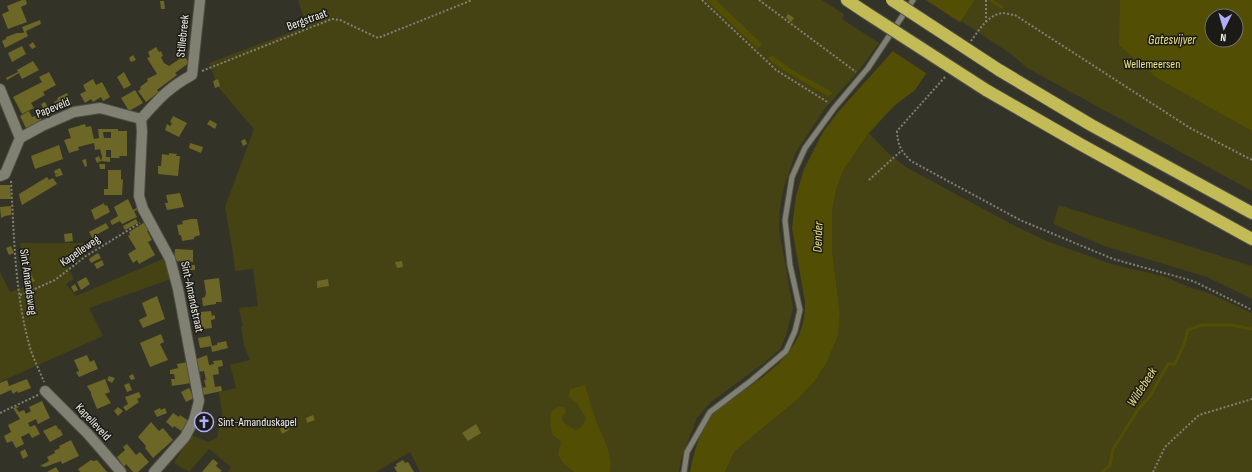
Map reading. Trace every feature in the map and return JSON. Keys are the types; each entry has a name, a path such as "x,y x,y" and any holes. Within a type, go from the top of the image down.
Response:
{"highway":[{"path":"847,0 986,90 1252,239"},
{"path":"892,0 999,70 1092,125 1252,213"}],"street":[{"name":"Stillebreek","path":"192,75 200,0"},
{"path":"141,119 163,93 178,82 192,75"},
{"path":"0,89 20,138 3,175"},
{"name":"Papeveld","path":"20,138 42,126 74,112 100,108 141,119"},
{"name":"Sint-Amandstraat","path":"141,119 142,132 139,196 143,209 170,259 178,289 199,401 194,420 185,437 154,472"},
{"name":"Kapelleveld","path":"44,390 88,434 121,472"}],"lane":[{"path":"684,472 687,452 710,412 752,380 786,351 795,331 800,310 790,265 785,220 792,177 805,148 835,107 868,68 913,0"}],"path":[{"name":"Bergstraat","path":"192,75 332,19 340,20 378,38 472,0"},
{"path":"702,0 776,70 835,107"},
{"path":"759,0 861,76"},
{"path":"986,0 986,22"},
{"path":"978,31 992,17 1003,13 1015,15 1190,128 1252,160"},
{"path":"941,83 897,131 901,151 911,161 1020,220 1113,259 1193,281 1252,310"},
{"path":"869,180 901,151"},
{"name":"Sint Amandsweg","path":"3,175 11,179 14,237 20,295 28,340 44,382 44,390"},
{"name":"Kapelleweg","path":"20,295 55,280 86,256 148,218"},
{"path":"0,413 44,390"},
{"path":"1153,472 1165,447 1199,415 1252,399"}],"green space":[{"path":"298,0 822,0 844,14 842,19 879,43 857,73 826,107 796,152 784,187 780,208 779,229 793,308 786,336 780,349 764,363 711,402 697,418 681,459 679,472 420,472 410,452 376,472 228,472 231,467 209,449 189,472 174,463 191,435 208,442 217,438 222,414 219,392 236,388 230,365 250,360 244,345 241,327 243,326 239,308 258,306 253,269 235,271 225,207 254,129 218,87 209,63 307,26"},
{"name":"Wellemeersen","path":"975,0 1252,0 1252,191 1027,68 1011,54 961,21"},
{"path":"869,133 888,153 906,167 1013,225 1049,242 1115,265 1166,277 1191,288 1209,293 1252,313 1252,472 725,472 735,451 797,400 815,381 827,362 838,336 840,314 832,250 832,212 836,190 844,169"},
{"path":"1059,205 1252,266 1252,299 1207,277 1104,246 1053,224"},
{"path":"20,243 83,243 89,252 67,266 74,279 66,284 76,296 165,258 171,279 89,308 103,336 0,382 0,272 10,292 24,287"}],"water":[{"path":"706,0 716,0 762,44 758,49"},
{"name":"Dender","path":"926,0 975,0 915,90 894,106 869,133 844,169 836,190 832,212 832,250 840,314 838,336 827,362 815,381 797,400 735,451 725,472 690,472 702,431 711,417 722,406 775,367 794,345 800,333 804,318 805,302 792,228 796,196 804,169 823,132 838,112 891,53"},
{"name":"Gatesvijver","path":"1120,0 1252,0 1252,131 1157,78 1119,45"},
{"path":"771,55 794,71 832,92 831,95 828,96 783,70 768,59"},
{"path":"585,385 593,411 606,443 610,457 610,472 574,472 562,462 558,454 561,442 552,434 550,421 551,412 558,407 565,407 566,412 562,417 563,422 575,430 581,427 584,423 586,417 578,404 569,396 570,389"}],"pier":[{"path":"924,0 961,23 929,75 891,50"}],"building":[{"path":"22,0 26,0 27,4 21,7 27,22 8,29 2,14 9,11 7,6"},
{"path":"160,1 164,1 165,9 161,9"},
{"path":"788,14 794,18 791,22 786,17"},
{"path":"40,20 41,24 26,31 28,36 5,48 2,41 6,39 6,37 17,33 23,33 22,27"},
{"path":"33,42 36,47 32,49 29,45"},
{"path":"22,46 26,54 12,62 8,53"},
{"path":"156,47 159,52 161,51 163,56 161,57 164,63 169,66 184,56 189,63 175,73 177,75 157,90 159,92 146,102 138,91 141,89 140,87 148,81 147,79 157,74 147,58 150,57 148,52"},
{"path":"133,55 136,60 131,62 129,58"},
{"path":"33,61 39,70 22,79 19,73 7,80 6,78 18,72 17,70"},
{"path":"49,72 56,85 43,92 45,95 31,103 34,108 22,114 13,97 42,82 39,77"},
{"path":"124,72 131,85 124,89 117,77"},
{"path":"93,79 96,85 102,82 110,97 103,101 101,97 93,102 91,99 85,103 80,94 86,91 83,85"},
{"path":"218,79 220,86 215,88 213,81"},
{"path":"135,90 143,103 129,111 121,98"},
{"path":"67,93 72,104 58,110 54,102 58,100 57,98"},
{"path":"45,102 49,110 45,112 41,104"},
{"path":"29,111 32,117 35,116 37,119 40,117 42,121 27,130 20,116"},
{"path":"173,116 187,123 179,137 165,130 167,124 170,126 171,125 172,123 170,122"},
{"path":"210,120 217,124 215,129 207,124"},
{"path":"85,124 86,127 91,126 94,139 99,138 98,129 118,129 118,131 127,131 127,156 111,158 111,150 106,150 106,157 110,157 110,162 101,161 102,157 100,149 95,150 94,143 78,147 79,150 69,153 64,140 71,138 68,129","holes":["103,132 111,132 111,138 104,138"]},
{"path":"245,139 247,144 243,146 241,141"},
{"path":"190,143 203,147 201,153 189,148"},
{"path":"59,145 63,159 35,169 31,156"},
{"path":"169,153 180,156 178,176 158,174 158,166 161,166 162,154 169,155"},
{"path":"99,156 101,161 97,163 95,158"},
{"path":"86,159 87,166 85,167 82,160"},
{"path":"99,164 105,164 105,169 100,169"},
{"path":"60,168 63,175 56,177 55,175 58,173 55,174 54,171"},
{"path":"108,170 121,170 121,180 123,179 122,195 104,195 104,189 108,189"},
{"path":"47,177 49,180 53,178 57,184 22,205 19,194"},
{"path":"0,185 10,185 11,199 0,199"},
{"path":"180,193 184,207 167,210 165,203 168,203 166,195"},
{"path":"128,199 133,210 138,207 139,209 134,211 137,217 122,224 120,221 112,225 110,221 118,216 114,207"},
{"path":"104,203 105,206 107,205 110,212 95,220 91,210"},
{"path":"11,206 11,215 1,218 0,207"},
{"path":"136,219 138,223 125,230 123,226"},
{"path":"197,219 200,235 194,237 194,239 182,241 177,225 183,224 182,221"},
{"path":"145,222 149,230 147,231 152,240 148,242 155,255 139,264 137,260 133,263 128,254 136,249 128,236 130,235 129,232"},
{"path":"106,223 109,228 96,235 97,237 95,238 99,245 94,248 90,241 93,239 89,232"},
{"path":"72,233 73,241 65,242 64,234"},
{"path":"11,246 14,253 9,255 6,248"},
{"path":"175,249 193,250 193,262 174,261"},
{"path":"98,253 101,258 91,263 89,259"},
{"path":"102,260 104,265 97,269 94,264"},
{"path":"402,261 403,267 397,268 395,262"},
{"path":"186,265 195,265 195,270 186,270"},
{"path":"30,273 35,281 32,282 28,274"},
{"path":"86,277 90,284 81,290 77,282"},
{"path":"219,278 222,302 216,302 216,304 203,306 202,298 205,297 206,293 204,280"},
{"path":"328,279 329,286 317,288 317,281"},
{"path":"75,284 78,290 74,292 71,287"},
{"path":"157,296 165,319 143,328 139,320 147,316 142,303"},
{"path":"211,311 212,316 215,315 215,319 211,320 212,328 196,328 194,319 201,318 200,312"},
{"path":"161,334 164,342 160,344 168,360 150,367 140,343"},
{"path":"210,336 212,346 200,348 198,338"},
{"path":"226,341 228,348 212,352 211,346"},
{"path":"87,355 90,362 94,360 98,369 79,377 76,372 79,371 74,360"},
{"path":"207,355 209,365 214,364 213,361 222,360 223,366 218,367 219,374 213,375 215,387 221,386 222,391 203,395 202,388 206,387 204,371 197,372 194,360"},
{"path":"188,362 191,383 172,386 171,379 175,379 174,374 170,374 170,370 178,368 177,364"},
{"path":"133,374 135,379 131,380 129,376"},
{"path":"109,376 115,378 112,383 107,380"},
{"path":"27,379 31,388 18,393 17,391 13,394 11,390 0,395 0,383 7,380 9,386"},
{"path":"105,379 110,392 105,394 111,403 97,409 91,392 87,386"},
{"path":"129,383 132,390 127,392 124,385"},
{"path":"189,388 194,398 186,402 181,392"},
{"path":"139,392 141,397 137,399 139,402 126,411 123,407 128,404 125,397"},
{"path":"42,401 50,418 38,424 36,419 28,423 30,427 35,425 40,434 32,438 29,433 21,437 24,444 16,448 12,441 7,443 4,436 11,432 8,425 20,419 13,408 18,406 19,407 16,408 19,412 24,410 26,414 31,411 29,407"},
{"path":"118,407 123,411 118,416 114,411"},
{"path":"160,408 161,410 165,408 167,413 157,417 154,411"},
{"path":"173,413 179,417 180,415 190,422 183,432 174,426 173,428 166,422"},
{"path":"313,415 315,420 307,423 306,418"},
{"name":"Sint-Amanduskapel","path":"198,417 210,421 212,424 211,427 208,428 196,424"},
{"path":"151,422 159,431 163,428 173,440 153,458 145,448 146,446 138,437"},
{"path":"476,424 481,433 468,441 462,433"},
{"path":"56,425 63,435 50,442 43,431"},
{"path":"287,425 289,430 282,434 280,429"},
{"path":"71,440 79,456 62,464 61,461 45,467 40,466 49,461 47,457 55,453 54,451 60,448 59,446"},
{"path":"127,444 136,455 140,452 149,462 138,472 133,472 126,464 124,467 117,457 125,450 123,447"},
{"path":"25,449 28,456 23,459 20,452"},
{"path":"213,459 218,463 216,466 222,471 202,472"},
{"path":"91,460 97,460 107,472 80,472 78,469"},
{"path":"403,460 405,463 408,462 414,472 397,472 394,467"},
{"path":"56,467 59,472 47,472"}],"waterway":[{"path":"990,0 1002,7"},
{"name":"Wildebeek","path":"1102,472 1110,465 1113,449 1137,411 1150,396 1168,364 1175,364 1184,344 1188,330 1202,325 1231,325 1252,329"}],"place":[{"name":"Sint-Amanduskapel","path":"204,422"}]}
